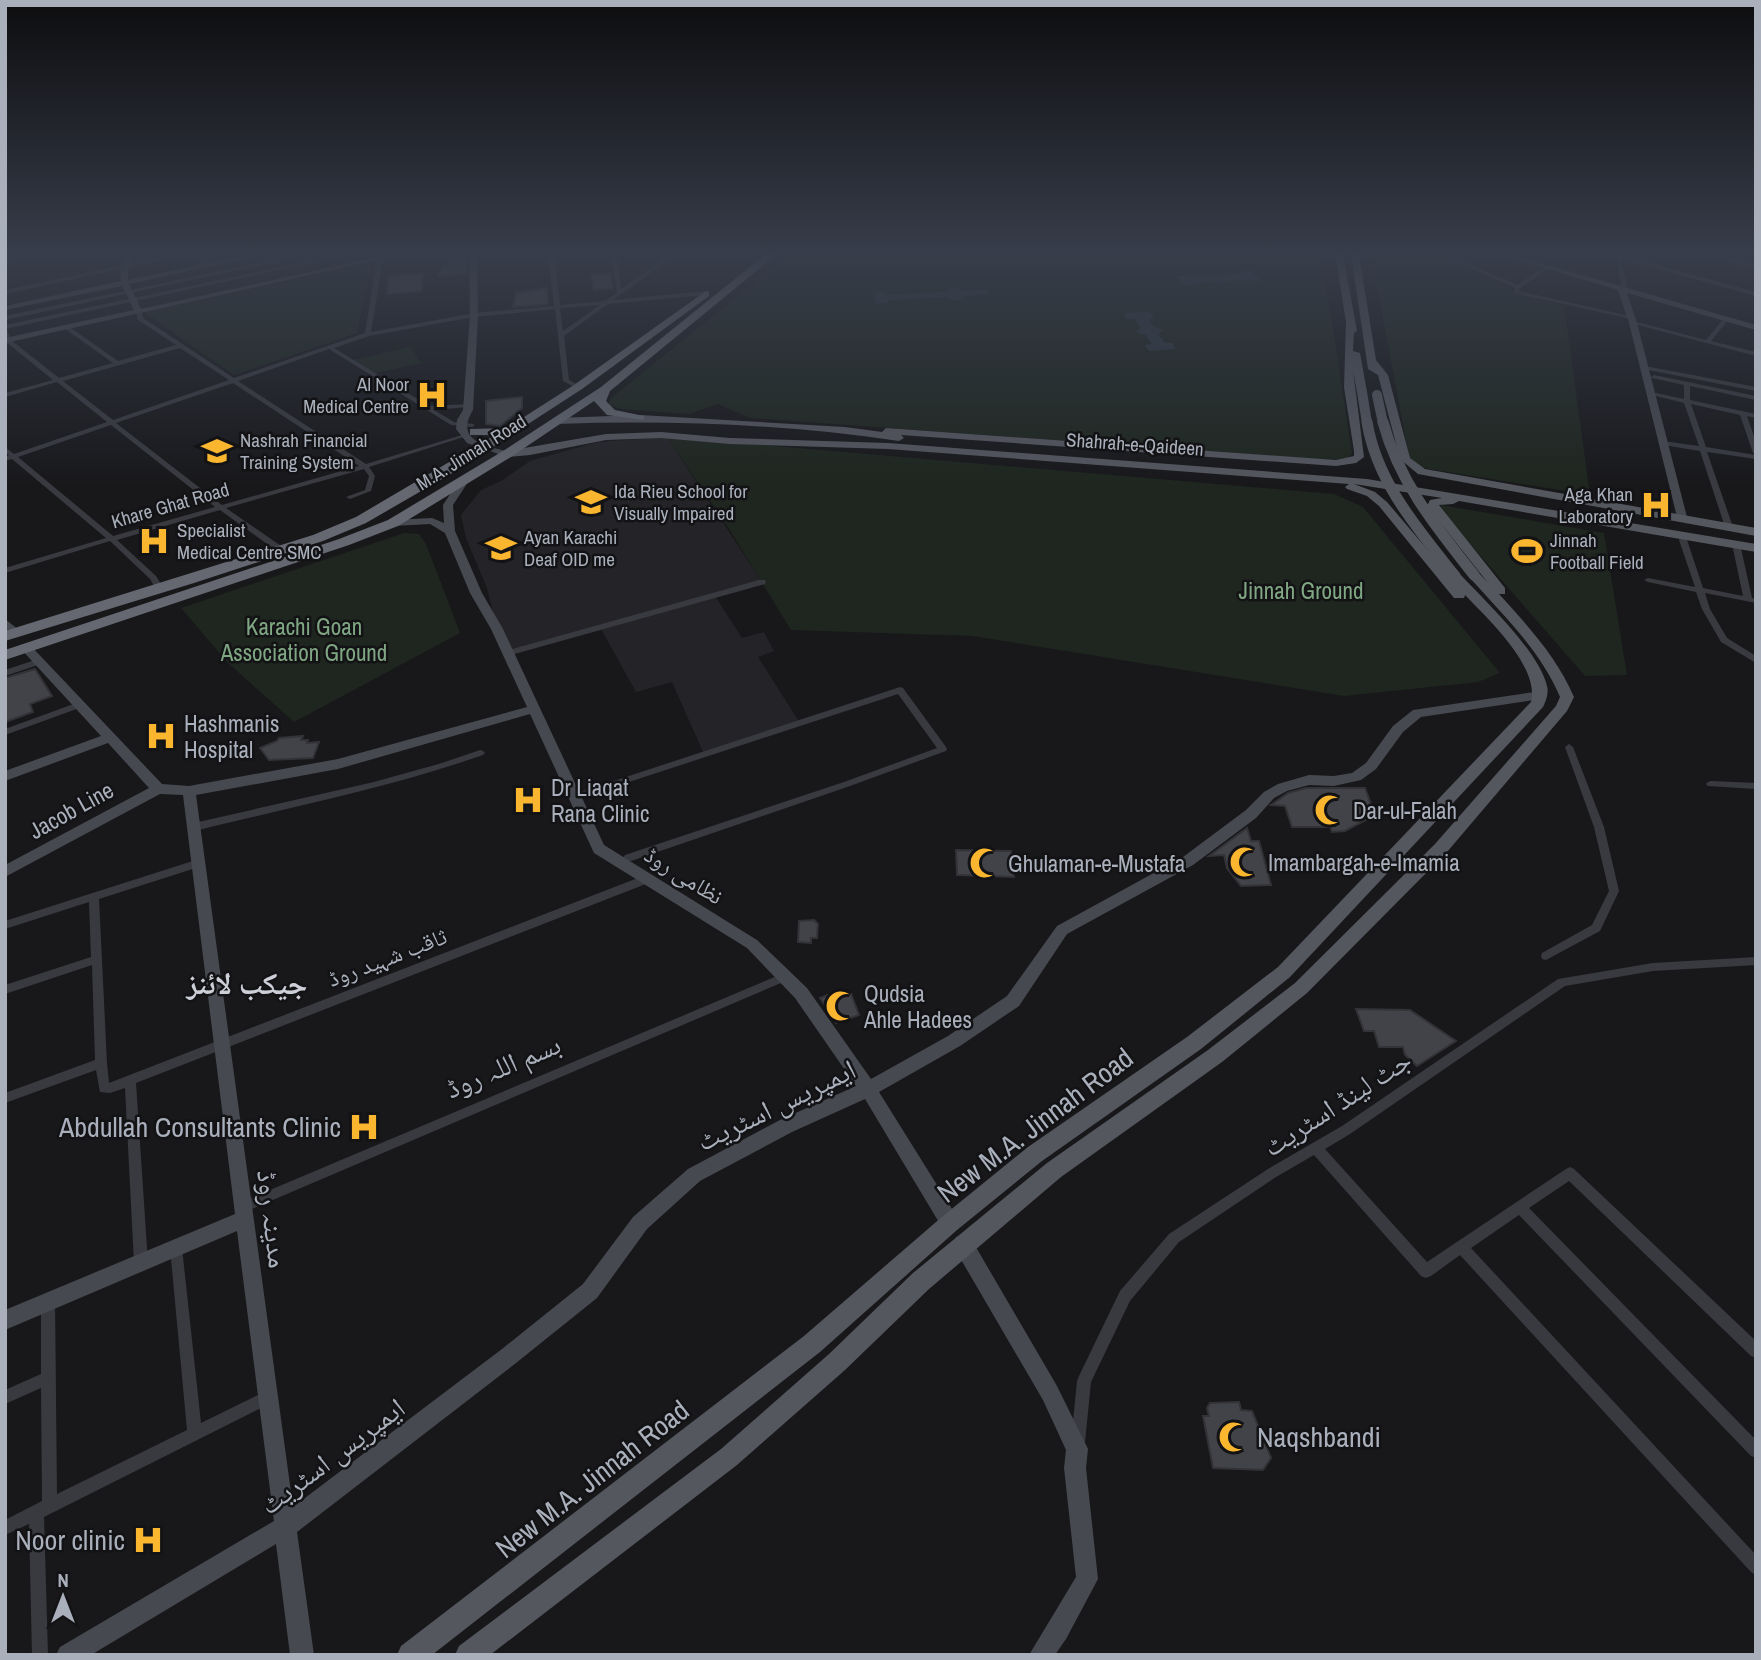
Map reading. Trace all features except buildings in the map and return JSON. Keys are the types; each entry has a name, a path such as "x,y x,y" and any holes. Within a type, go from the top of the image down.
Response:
{"highway":[{"name":"M.A. Jinnah Road","path":"9,631 160,589 281,550 361,520 487,445 578,387 657,331"},
{"name":"M.A. Jinnah Road","path":"5,655 344,542 393,523 605,389 676,331"},
{"path":"605,389 600,401 602,407 620,415 640,418"},
{"path":"468,430 510,430 556,421"}],"main road":[{"path":"845,430 881,430 1336,463 1352,461 1359,457 1359,451 1349,389 1349,331"},
{"path":"1351,331 1373,450 1385,478 1404,509 1455,576 1522,655 1539,683 1541,695"},
{"name":"New M.A. Jinnah Road","path":"468,1655 729,1457 837,1362 963,1244 1054,1170 1215,1056 1301,988 1440,848 1562,708 1567,697 1561,679 1545,656 1420,508 1400,476 1385,438 1367,331"},
{"path":"1371,359 1383,375 1405,459 1422,472 1756,532"},
{"name":"Shahrah-e-Qaideen","path":"556,421 640,418 845,430 890,442 1367,482 1756,548"},
{"name":"Shahrah-e-Qaideen","path":"512,450 530,452 592,439 635,435 851,447 890,442 1367,474 1756,539"},
{"path":"851,447 878,452 1287,481 1360,489 1383,504 1465,602 1522,655"},
{"path":"1545,656 1539,636 1438,514 1434,502 1457,501 1683,540 1736,544"},
{"name":"New M.A. Jinnah Road","path":"410,1655 812,1344 950,1223 1035,1154 1194,1043 1284,972 1538,704 1541,695"}],"street":[{"path":"6,335 32,331"},
{"path":"72,331 118,364"},
{"path":"158,331 366,467 372,476 368,491 350,497"},
{"path":"9,457 329,347 382,331"},
{"path":"468,430 464,415 468,408 473,331"},
{"path":"560,331 566,381 578,387"},
{"path":"560,336 566,331"},
{"path":"1635,331 1682,517"},
{"path":"1671,331 1756,354"},
{"path":"1707,342 1716,331"},
{"path":"6,335 57,381 220,507 281,550"},
{"path":"5,395 180,346"},
{"path":"329,347 453,424 468,430 487,445 512,450"},
{"path":"1646,372 1687,384 1756,398"},
{"path":"1646,372 1756,389"},
{"path":"1687,384 1687,402 1729,527"},
{"path":"1651,394 1756,416"},
{"path":"430,408 468,408"},
{"path":"1663,443 1756,455 1743,414"},
{"name":"Khare Ghat Road","path":"5,571 111,538 366,467 468,430"},
{"path":"5,449 9,457 111,538 153,578 160,589"},
{"name":"نظامی روڈ","path":"465,479 449,501 450,531 476,593 508,653 599,849 752,944 801,993 869,1089 926,1188 950,1223"},
{"path":"393,523 432,521 450,531"},
{"path":"1683,540 1706,609 1724,640 1756,660"},
{"path":"1648,580 1752,600 1736,544"},
{"path":"508,653 762,582"},
{"path":"26,648 158,789 189,791 338,764 534,709"},
{"path":"5,673 41,662"},
{"path":"574,797 900,690 943,749 847,785 628,858"},
{"name":"ایمپریس اسٹریٹ","path":"68,1655 285,1527 590,1291 640,1223 694,1175 786,1126 869,1089 954,1041 1013,1001 1062,930 1188,861 1251,814 1269,795 1283,787 1309,780 1334,781 1356,777 1371,766 1398,729 1417,713 1541,695"},
{"path":"5,732 79,705"},
{"path":"5,776 109,738"},
{"path":"1546,956 1596,928 1614,891 1599,827 1569,747"},
{"path":"194,827 361,791 437,769 480,753"},
{"path":"1711,785 1756,786"},
{"name":"Jacob Line","path":"5,872 158,789"},
{"name":"مدینہ روڈ","path":"189,791 302,1655"},
{"path":"5,925 199,863"},
{"name":"ثاقب شہید روڈ","path":"101,1063 104,1088 130,1081 647,879"},
{"path":"5,1098 101,1063 94,897"},
{"path":"5,990 97,959"},
{"name":"جٹ لینڈ اسٹریٹ","path":"1077,1450 1084,1381 1125,1296 1174,1238 1316,1148 1562,982 1653,967 1756,961"},
{"name":"بسم اللہ روڈ","path":"5,1320 176,1248 244,1213 784,977"},
{"path":"130,1081 141,1263"},
{"path":"1316,1148 1426,1271 1570,1173 1756,1351"},
{"path":"1519,1208 1756,1451"},
{"path":"963,1244 1050,1393 1077,1450 1075,1468 1087,1578 1041,1655"},
{"path":"1461,1247 1756,1567"},
{"path":"176,1248 195,1433"},
{"path":"40,1655 48,1302"},
{"path":"5,1397 48,1378"},
{"path":"5,1528 268,1397"}],"shaded area":[{"path":"1161,331 1158,334 1165,343 1172,343 1176,349 1149,351 1145,345 1152,344 1146,335 1136,332"},
{"path":"667,437 762,582 715,596 742,638 764,632 774,651 758,657 800,723 704,754 672,682 636,692 600,627 508,653 497,629 487,588 466,538 461,515 481,490 501,481 530,461 598,442"}],"green space":[{"path":"172,331 357,331 357,333 234,375"},
{"path":"694,331 1334,331 1352,454 1347,458 1330,460 750,418 718,404 689,414 621,409 609,405 610,399"},
{"path":"1386,331 1568,331 1590,495 1429,469 1417,465 1409,457"},
{"path":"410,347 421,363 371,374 350,361"},
{"name":"Jinnah Ground","path":"667,437 1334,494 1363,507 1500,673 1478,682 1344,696 973,636 791,630 731,532"},
{"path":"1441,505 1604,533 1627,675 1585,676 1442,512"},
{"name":"Karachi Goan Association Ground","path":"404,533 419,534 426,544 460,633 294,722 229,664 181,608"}],"place":[{"name":"Al Noor Medical Centre","path":"432,395"},
{"name":"Nashrah Financial Training System","path":"217,451"},
{"name":"Ida Rieu School for Visually Impaired","path":"591,502"},
{"name":"Aga Khan Laboratory","path":"1656,505"},
{"name":"Specialist Medical Centre SMC","path":"154,541"},
{"name":"Ayan Karachi Deaf OID me","path":"501,548"},
{"name":"Jinnah Football Field","path":"1527,551"},
{"name":"Hashmanis Hospital","path":"161,736"},
{"name":"Dr Liaqat Rana Clinic","path":"528,800"},
{"name":"Dar-ul-Falah","path":"1330,810"},
{"name":"Imambargah-e-Imamia","path":"1245,862"},
{"name":"Ghulaman-e-Mustafa","path":"985,863"},
{"name":"Qudsia Ahle Hadees","path":"841,1006"},
{"name":"Abdullah Consultants Clinic","path":"364,1127"},
{"name":"Naqshbandi","path":"1234,1437"},
{"name":"Noor clinic","path":"148,1540"}],"district":[{"name":"جیکب لائنز","path":"247,983"}]}
